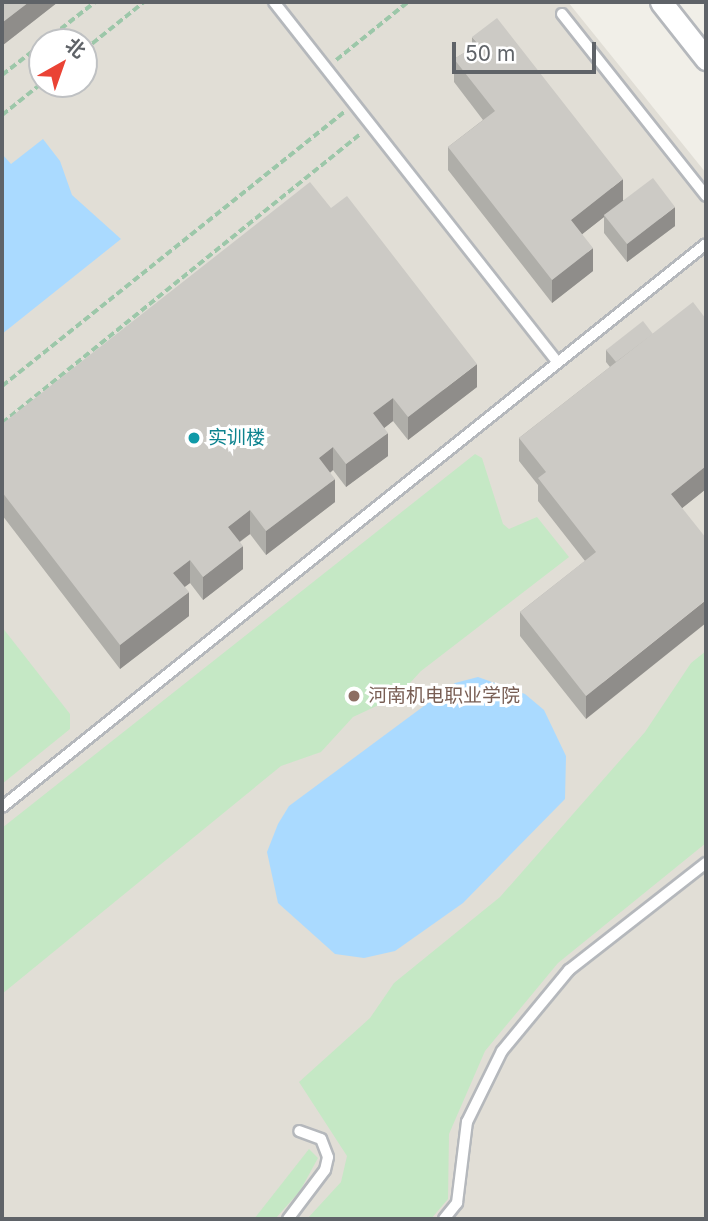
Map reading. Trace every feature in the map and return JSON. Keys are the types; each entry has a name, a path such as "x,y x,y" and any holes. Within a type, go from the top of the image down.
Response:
{"street":[{"path":"662,2 706,59"}],"lane":[{"path":"274,2 556,360"},
{"path":"562,14 706,196"},
{"path":"2,807 556,360 706,244"},
{"path":"444,1219 457,1203 467,1122 502,1051 569,970 706,863"},
{"path":"288,1219 325,1170 328,1157 321,1139 299,1131"}],"path":[{"path":"62,28 95,2"},
{"path":"98,39 144,2"},
{"path":"326,68 408,2"},
{"path":"2,75 28,55"},
{"path":"2,116 28,95"},
{"path":"2,386 354,104"},
{"path":"2,423 371,125"}],"shaded area":[{"name":"河南机电职业学院","path":"2,2 568,2 706,173 706,1219 2,1219"}],"green space":[{"path":"475,454 482,458 503,524 509,529 537,517 569,557 421,671 398,696 353,717 321,752 281,766 2,994 2,828"},
{"path":"2,627 70,714 70,729 2,784"},
{"path":"706,651 706,843 558,963 485,1051 449,1134 448,1199 431,1219 307,1219 341,1182 347,1156 299,1082 370,1018 394,983 500,897 645,732 691,663"},
{"path":"309,1149 318,1158 300,1191 275,1219 254,1219"}],"water":[{"path":"43,139 60,161 72,195 121,239 2,334 2,154 11,164"},
{"path":"478,677 525,694 544,710 566,756 565,799 463,903 395,951 364,958 335,954 278,903 267,852 278,824 289,806 455,683"}],"building":[{"path":"2,2 29,2 3,22"},
{"path":"497,18 623,179 571,220 593,248 552,280 448,147 495,111 454,59 478,44 472,37"},
{"path":"653,178 675,207 627,244 604,215"},
{"name":"实训楼","path":"310,182 331,208 347,196 477,364 408,417 393,398 373,413 388,433 346,464 333,447 319,458 335,479 266,531 250,510 228,527 243,546 203,577 190,560 173,573 189,592 120,645 2,492 2,424"},
{"path":"693,302 706,319 706,466 671,494 706,538 706,600 586,696 520,612 596,552 538,478 546,472 519,438"},
{"path":"643,321 653,334 616,362 606,350"}],"place":[{"name":"实训楼","path":"194,438"},
{"name":"河南机电职业学院","path":"354,696"}]}
